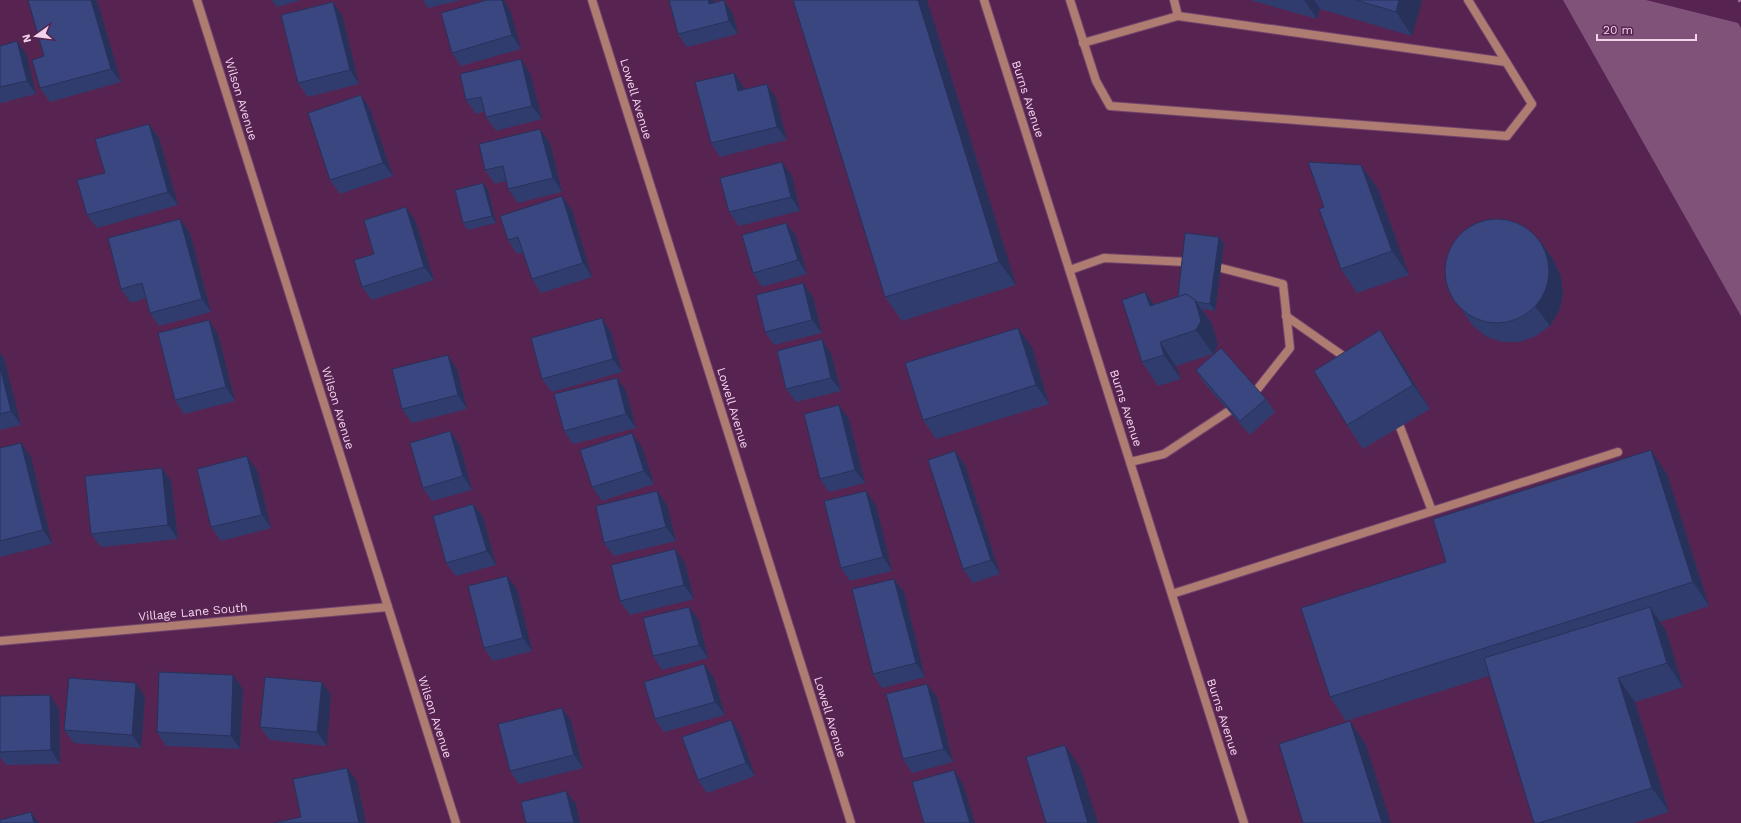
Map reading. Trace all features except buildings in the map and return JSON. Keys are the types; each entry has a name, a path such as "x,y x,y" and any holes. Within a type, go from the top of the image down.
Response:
{"street":[{"name":"Wilson Avenue","path":"197,0 456,823"},
{"name":"Lowell Avenue","path":"592,0 851,823"},
{"name":"Burns Avenue","path":"984,0 1244,823"},
{"path":"1070,0 1096,81 1110,106 1507,136 1532,104 1468,0"},
{"path":"1174,0 1178,16"},
{"path":"1083,43 1178,16 1506,62"},
{"path":"1070,270 1104,258 1187,262"},
{"path":"1220,268 1283,284 1290,348 1256,390"},
{"path":"1286,316 1354,364"},
{"path":"1130,462 1164,454 1229,411"},
{"path":"1400,427 1432,511"},
{"path":"1172,594 1618,452"},
{"name":"Village Lane South","path":"0,641 388,607"}],"shaded area":[{"path":"1563,0 1646,0 1738,23 1741,28 1741,316"}],"railway":[{"path":"1739,0 1741,4"}]}
